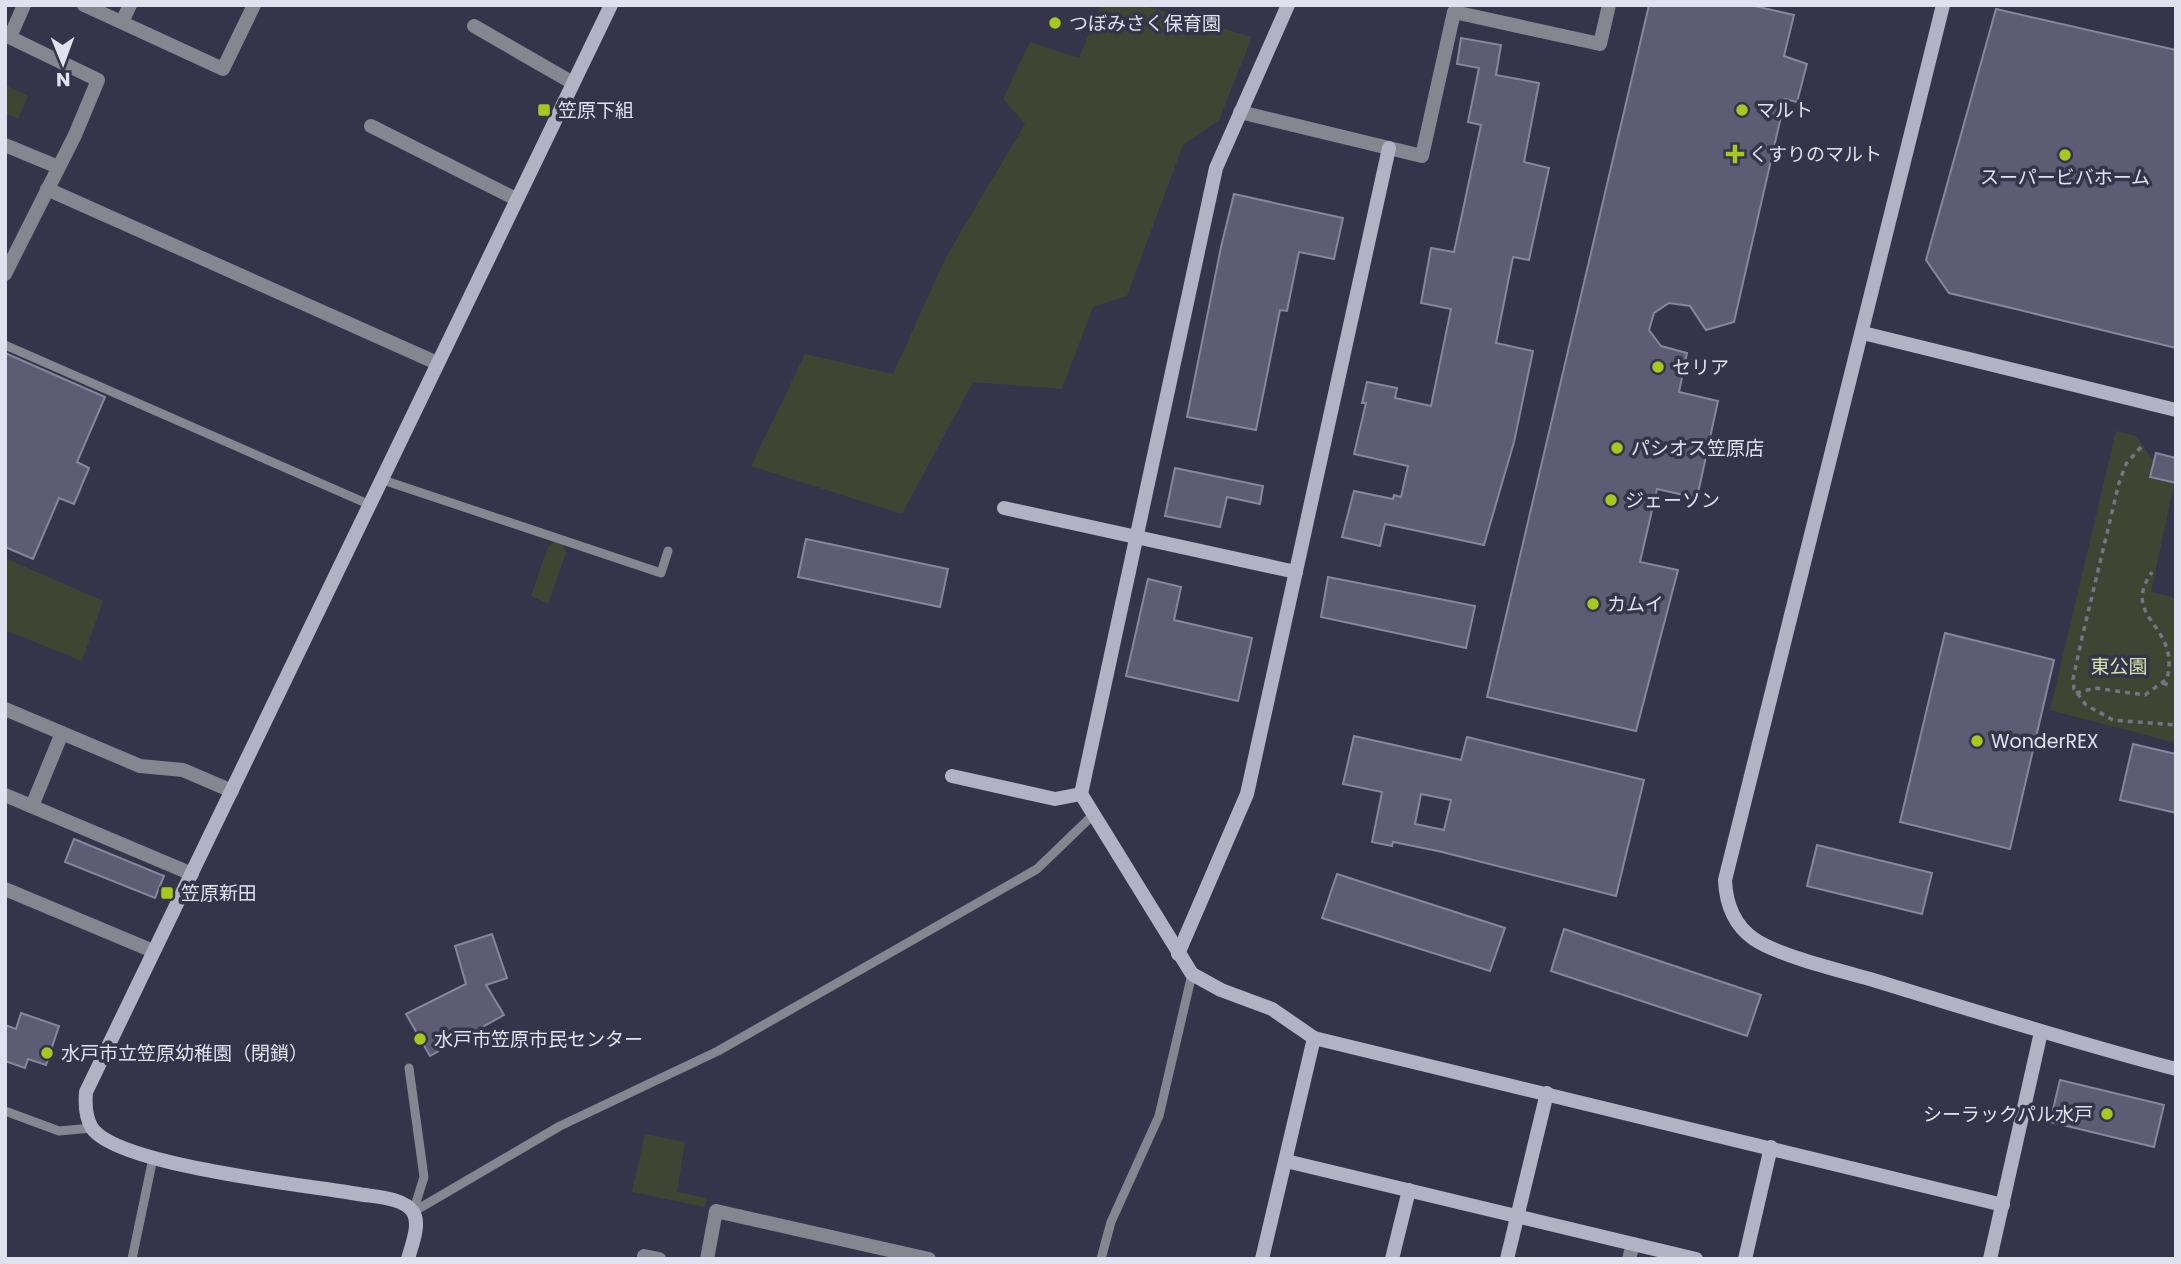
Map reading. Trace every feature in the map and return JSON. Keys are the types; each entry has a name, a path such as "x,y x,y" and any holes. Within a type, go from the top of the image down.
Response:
{"street":[{"path":"5,274 8,275 98,80 8,36 24,5"},
{"path":"84,5 223,69 254,5"},
{"path":"122,22 130,5"},
{"path":"408,1259 415,1230 413,1212 396,1201 153,1158 116,1145 92,1128 87,1117 86,1092 611,5"},
{"path":"1288,5 1216,168 1205,213 1081,794 1092,816 1192,974 1221,990 1272,1009 1314,1038 2003,1205"},
{"path":"1240,112 1422,156 1454,12 1600,44 1609,5"},
{"path":"1943,5 1725,880 1726,900 1742,929 1756,941 1807,960 2041,1032 2176,1069"},
{"path":"474,26 573,83"},
{"path":"371,126 516,200"},
{"path":"5,145 58,167"},
{"path":"1178,954 1247,794 1389,148"},
{"path":"47,189 437,363"},
{"path":"1863,332 2176,410"},
{"path":"1004,508 1296,572"},
{"path":"5,709 140,766 183,769 232,791"},
{"path":"32,806 62,733"},
{"path":"952,776 1055,799 1081,794"},
{"path":"5,795 192,874"},
{"path":"5,889 153,951"},
{"path":"1990,1259 2041,1032"},
{"path":"1262,1259 1314,1038"},
{"path":"1507,1259 1546,1093"},
{"path":"1745,1259 1771,1147"},
{"path":"1286,1161 1696,1259"},
{"path":"1392,1259 1409,1190"},
{"path":"707,1259 716,1211 929,1259"},
{"path":"1629,1259 1633,1244"}],"lane":[{"path":"5,345 368,504"},
{"path":"380,479 661,573 668,551"},
{"path":"413,1212 560,1126 718,1051 1037,869 1092,816"},
{"path":"1101,1259 1111,1222 1159,1116 1192,974"},
{"path":"409,1068 424,1177 413,1212"},
{"path":"5,1111 58,1130 92,1128"},
{"path":"132,1259 153,1158"}],"path":[{"path":"2141,447 2126,464 2119,483 2073,679 2076,693 2094,711 2113,720 2158,721 2176,725"},
{"path":"2076,693 2095,688 2146,695 2163,683 2169,674 2171,647 2160,626 2149,616 2141,595 2152,572"},
{"path":"2163,683 2171,686"}],"green space":[{"path":"1101,5 1142,5 1252,37 1219,120 1183,145 1127,296 1093,307 1062,389 973,382 902,514 751,466 805,354 893,374 946,257 1025,124 1003,99 1030,42 1079,58"},
{"path":"5,85 28,96 18,119 7,114 5,119"},
{"name":"東公園","path":"2116,431 2136,436 2153,460 2149,478 2174,484 2151,592 2172,597 2176,603 2176,743 2050,710"},
{"path":"554,542 563,545 566,553 548,604 531,596 548,547"},
{"path":"5,558 103,601 82,661 5,630"},
{"path":"645,1134 685,1142 677,1192 707,1198 705,1207 632,1192"}],"building":[{"path":"1649,5 1750,5 1794,15 1784,56 1807,64 1797,102 1785,99 1734,322 1706,330 1690,306 1669,303 1654,313 1649,330 1661,346 1687,353 1679,392 1718,401 1697,498 1657,489 1640,562 1678,570 1636,731 1487,697"},
{"name":"スーパービバホーム","path":"1996,9 2176,50 2176,348 1949,293 1926,260"},
{"path":"1461,38 1501,45 1496,75 1539,83 1524,162 1549,168 1529,260 1513,257 1496,343 1533,351 1514,442 1484,545 1385,524 1380,546 1342,537 1354,491 1393,499 1394,495 1401,497 1408,466 1354,454 1366,403 1362,403 1367,382 1397,388 1395,398 1431,406 1451,309 1421,303 1431,248 1454,252 1481,125 1468,122 1479,68 1457,64"},
{"path":"1234,194 1343,218 1334,259 1299,252 1287,311 1280,310 1256,430 1187,417"},
{"path":"5,353 105,397 77,462 89,468 74,504 59,498 33,559 5,547"},
{"path":"2156,453 2176,458 2176,483 2150,477"},
{"path":"1175,468 1263,486 1260,504 1227,497 1220,527 1165,516"},
{"path":"806,539 948,569 940,607 798,577"},
{"path":"1328,577 1475,606 1466,648 1321,617"},
{"path":"1148,579 1181,587 1174,620 1252,638 1238,701 1126,676"},
{"name":"WonderREX","path":"1945,633 2054,660 2010,849 1900,822"},
{"path":"1354,736 1461,760 1467,737 1644,780 1616,896 1438,851 1393,842 1392,846 1372,842 1382,792 1343,784","holes":["1421,794 1451,800 1444,830 1415,824"]},
{"path":"2133,744 2176,754 2176,813 2120,800"},
{"path":"74,839 164,876 155,898 65,862"},
{"path":"1817,845 1932,873 1922,914 1807,886"},
{"path":"1337,874 1505,928 1490,971 1322,918"},
{"path":"1564,929 1761,995 1747,1036 1551,971"},
{"path":"492,934 507,978 486,985 504,1015 430,1056 406,1014 466,984 455,946"},
{"path":"21,1013 59,1026 46,1065 28,1059 25,1068 5,1061 5,1025 16,1029"},
{"name":"シーラックパル水戸","path":"2060,1080 2164,1105 2154,1147 2050,1122"}],"place":[{"name":"つぼみさく保育園","path":"1055,23"},
{"name":"笠原下組","path":"544,110"},
{"name":"マルト","path":"1742,110"},
{"name":"くすりのマルト","path":"1735,154"},
{"name":"スーパービバホーム","path":"2065,155"},
{"name":"セリア","path":"1658,367"},
{"name":"パシオス笠原店","path":"1617,448"},
{"name":"ジェーソン","path":"1611,500"},
{"name":"カムイ","path":"1593,604"},
{"name":"WonderREX","path":"1977,741"},
{"name":"笠原新田","path":"167,893"},
{"name":"水戸市笠原市民センター","path":"420,1039"},
{"name":"水戸市立笠原幼稚園（閉鎖）","path":"47,1053"},
{"name":"シーラックパル水戸","path":"2107,1114"}]}
